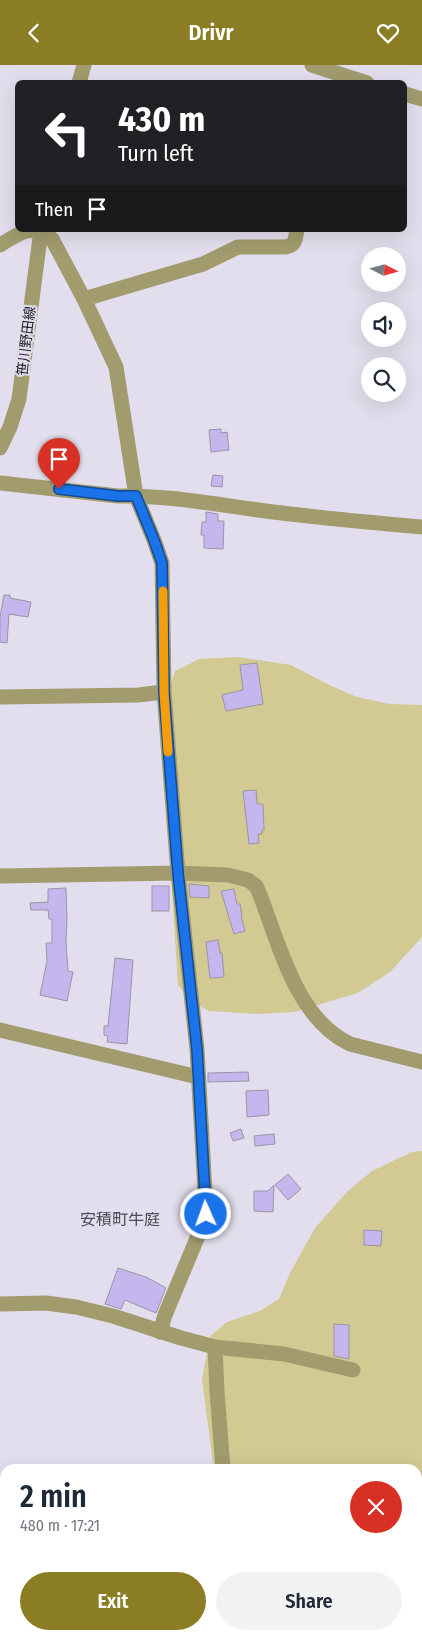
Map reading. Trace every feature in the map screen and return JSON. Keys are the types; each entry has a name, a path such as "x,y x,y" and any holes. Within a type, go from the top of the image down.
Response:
{"street":[{"path":"81,80 84,65"},
{"path":"312,65 359,80"},
{"path":"407,95 422,99"},
{"path":"0,245 18,233 26,232"},
{"name":"笹川野田線","path":"0,449 10,427 19,399 41,232"},
{"path":"43,232 52,239 84,299 116,367 136,496 162,563 164,692 178,873 195,1027 206,1214 160,1331"},
{"path":"84,299 204,264 238,247 285,247 292,245 295,243 297,232"},
{"path":"0,483 118,496 214,502 251,509 422,527"},
{"path":"0,697 138,695 164,692"},
{"path":"0,876 178,873 237,876 252,882 258,890 290,975 300,993 327,1028 340,1040 350,1044 422,1062"},
{"path":"0,1030 198,1077"},
{"path":"0,1304 46,1303 70,1306 113,1316 216,1347 284,1354 353,1370"},
{"path":"216,1347 223,1464"}],"shaded area":[{"path":"238,657 291,665 357,697 389,704 422,705 422,937 390,972 358,993 294,1012 258,1014 209,1011 192,1002 178,985 163,752 165,702 175,671 199,659"},
{"path":"422,1151 422,1464 213,1464 202,1380 210,1336 227,1322 260,1311 279,1299 290,1273 315,1228 347,1192 372,1171 412,1152"}],"building":[{"path":"221,429 221,433 227,432 229,450 211,452 209,430"},
{"path":"213,475 223,476 222,487 211,486"},
{"path":"206,512 218,514 218,521 224,521 223,549 204,548 204,535 201,535 202,522 206,522"},
{"path":"4,595 10,595 10,598 31,602 28,617 9,614 7,643 0,642 0,617"},
{"path":"257,663 263,704 226,711 222,695 243,690 240,665"},
{"path":"256,790 257,804 263,804 264,830 262,830 262,834 258,834 259,843 249,844 243,791"},
{"path":"189,884 209,886 209,898 190,897"},
{"path":"152,886 169,886 169,911 152,911"},
{"path":"66,888 68,971 73,972 67,1001 40,995 47,961 46,943 52,943 52,919 49,919 48,910 31,910 30,903 48,902 48,889"},
{"path":"234,889 237,904 240,904 245,931 234,934 221,891"},
{"path":"218,940 220,953 222,953 224,977 210,978 206,942"},
{"path":"115,958 133,960 127,1044 107,1042 108,1036 104,1035 104,1026 108,1026"},
{"path":"248,1072 249,1081 208,1082 208,1073"},
{"path":"268,1090 269,1115 247,1117 246,1091"},
{"path":"241,1129 244,1138 233,1141 230,1133"},
{"path":"274,1134 275,1144 255,1146 254,1136"},
{"path":"288,1174 301,1189 288,1200 275,1185"},
{"path":"274,1185 273,1212 254,1211 254,1191 268,1191"},
{"path":"364,1230 382,1231 381,1246 364,1245"},
{"path":"118,1268 146,1277 166,1288 156,1313 125,1300 121,1309 105,1304"},
{"path":"334,1324 349,1325 349,1359 334,1356"}],"slow traffic":[{"path":"163,591 164,692 168,752"}],"district":[{"name":"安積町牛庭","path":"120,1219"}],"route":[{"path":"59,489 118,496 136,496 162,563 164,692 178,873 197,1049 206,1214"}]}
